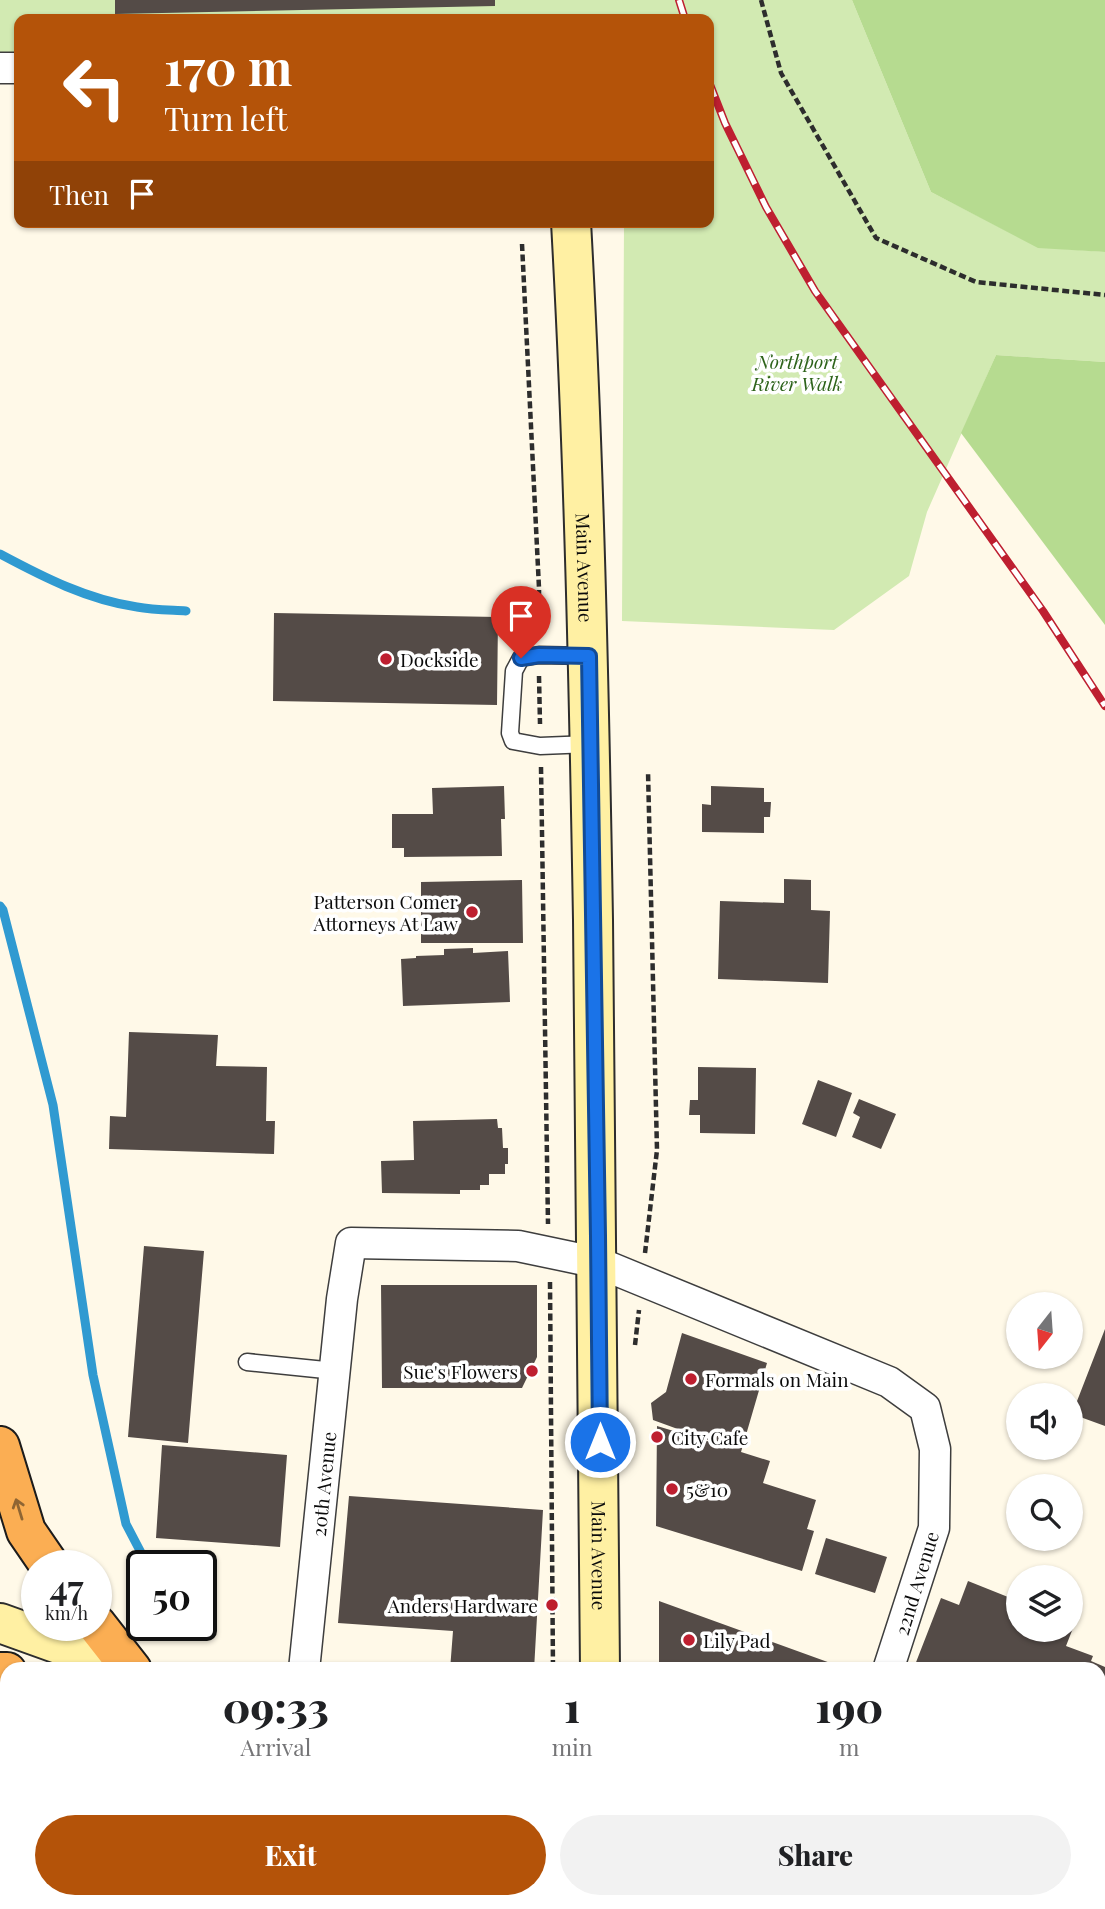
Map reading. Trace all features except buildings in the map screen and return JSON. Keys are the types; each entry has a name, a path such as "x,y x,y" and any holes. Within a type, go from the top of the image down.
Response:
{"highway":[{"path":"0,1446 26,1531 39,1550"},
{"path":"109,1641 126,1662"}],"main road":[{"name":"Main Avenue","path":"571,228 589,656 599,1263 600,1662"},
{"path":"0,1623 110,1662"}],"street":[{"name":"20th Avenue","path":"305,1662 342,1299 351,1243 518,1247 549,1253"},
{"name":"22nd Avenue","path":"549,1253 599,1263 889,1382 925,1408 935,1454 934,1528 891,1662"}],"lane":[{"path":"589,656 539,655 521,658 514,671 510,733 513,741 540,746 590,744"},
{"path":"247,1362 335,1371"}],"path":[{"path":"761,0 781,73 876,238 976,282 1105,295"},
{"path":"522,244 539,588 553,1662"},
{"path":"648,771 657,1150"}],"green space":[{"name":"Northport River Walk","path":"0,0 852,0 931,192 1038,247 1105,252 1105,362 996,355 927,512 909,576 834,630 622,621 624,228 714,228 714,14 14,14 14,58 0,59"},
{"path":"852,0 1105,0 1105,252 1038,248 931,192"},
{"path":"996,355 1105,362 1105,625 961,433"}],"waterway":[{"path":"0,554 49,579 101,599 143,608 186,611"},
{"path":"0,906 53,1105 93,1375 126,1524 140,1550"}],"railway":[{"path":"679,0 683,14"},
{"path":"714,95 766,207 815,291 1043,611 1105,706"}],"place":[{"name":"Dockside","path":"386,659"},
{"name":"Patterson Comer Attorneys At Law","path":"472,912"},
{"name":"Sue's Flowers","path":"532,1371"},
{"name":"Formals on Main","path":"691,1379"},
{"name":"City Cafe","path":"657,1437"},
{"name":"5&10","path":"672,1489"},
{"name":"Anders Hardware","path":"552,1605"},
{"name":"Lily Pad","path":"689,1640"}],"route":[{"path":"521,658 539,655 589,656 600,1442"}]}
